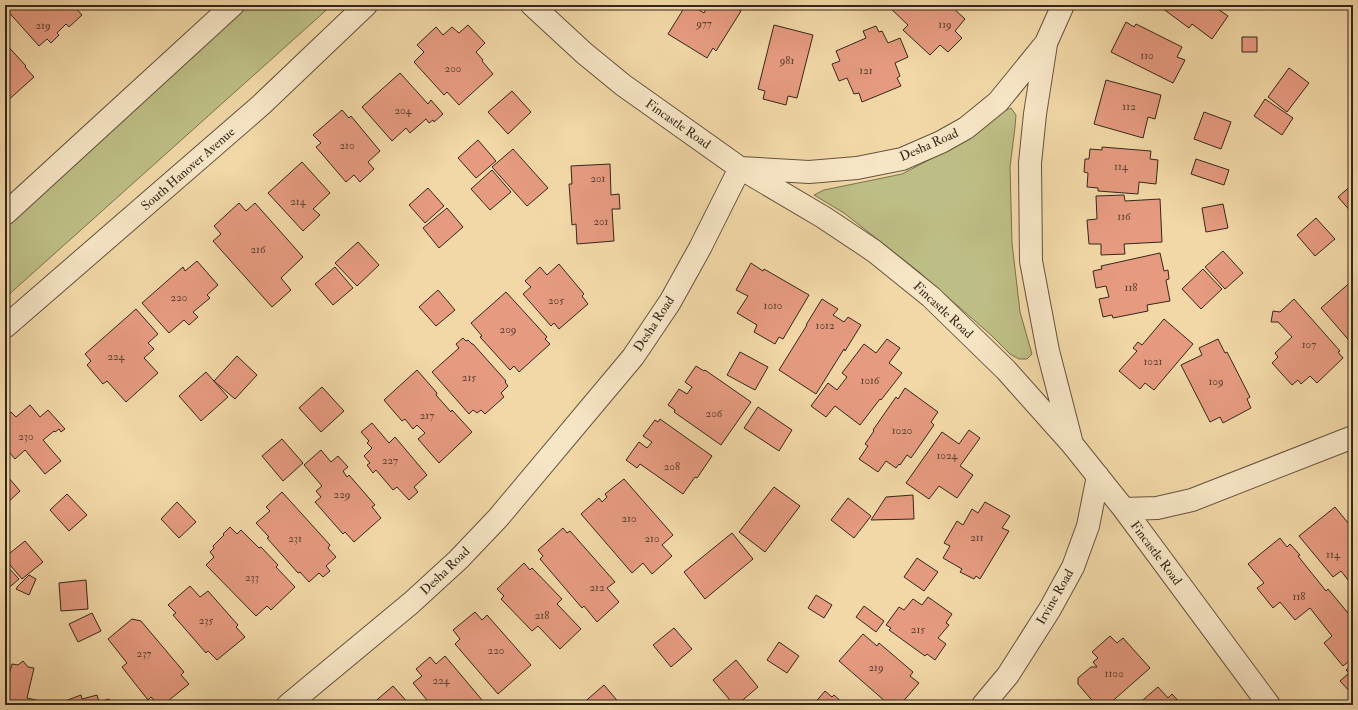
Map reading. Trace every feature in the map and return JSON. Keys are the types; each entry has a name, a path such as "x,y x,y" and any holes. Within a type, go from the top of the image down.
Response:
{"street":[{"path":"5,214 233,5"},
{"name":"South Hanover Avenue","path":"5,328 261,105 366,5"},
{"name":"Fincastle Road","path":"532,5 584,53 623,85 740,168 823,217 874,251 931,297 1006,370 1072,444 1124,509 1269,705"},
{"name":"Desha Road","path":"288,705 411,603 458,560 498,518 633,357 670,302 697,254 740,168 809,172 857,168 902,158 941,142 966,128 998,102 1046,43 1063,5"},
{"name":"Desha Road","path":"1046,43 1035,114 1030,163 1031,261 1048,351 1072,444"},
{"path":"1124,509 1157,508 1192,500 1353,437"},
{"name":"Irvine Road","path":"983,705 1008,675 1050,609 1073,567 1088,526 1098,476"}],"green space":[{"path":"244,5 332,5 5,298 5,219"},
{"path":"1011,108 1016,115 1010,167 1012,243 1020,312 1032,354 1027,359 1019,359 1010,354 991,335 918,271 844,213 814,195 824,190 902,174 965,141 1004,111"}],"building":[{"path":"5,5 73,5 82,15 69,27 66,24 57,33 59,35 51,43 47,39 39,46 5,8"},
{"path":"686,5 691,5 704,13 708,5 731,5 741,11 716,51 713,48 707,58 668,34"},
{"path":"887,5 950,5 965,19 955,31 962,38 948,52 940,45 930,55 903,30 908,25"},
{"path":"1158,5 1212,5 1228,16 1212,39 1192,24 1189,28"},
{"path":"1126,22 1134,27 1136,24 1182,47 1177,57 1185,60 1173,83 1111,52"},
{"path":"468,25 485,43 476,52 493,74 459,105 447,92 444,95 414,62 424,52 417,45 436,27 443,35 452,27 459,33"},
{"path":"774,25 813,35 797,98 788,96 786,105 763,99 765,91 758,89"},
{"path":"876,26 879,32 882,31 888,43 900,38 908,57 895,63 900,76 897,78 901,86 862,102 859,93 854,94 847,78 839,81 832,64 840,61 836,51 866,38 863,31"},
{"path":"1242,37 1257,37 1257,52 1242,52"},
{"path":"5,43 34,77 5,103"},
{"path":"1289,68 1309,83 1287,112 1268,97"},
{"path":"400,73 428,104 431,100 443,114 434,122 433,120 429,123 426,119 410,133 406,128 392,141 362,107"},
{"path":"1106,80 1161,95 1155,119 1148,117 1143,138 1094,124"},
{"path":"512,91 531,112 508,134 488,112"},
{"path":"1265,99 1293,118 1282,135 1254,116"},
{"path":"342,110 349,118 351,116 380,151 368,162 374,169 360,182 354,175 346,182 316,147 321,143 313,135"},
{"path":"1204,112 1231,122 1221,149 1194,139"},
{"path":"478,140 496,161 476,178 458,158"},
{"path":"1102,147 1151,151 1150,159 1158,160 1156,184 1139,182 1138,194 1098,191 1098,188 1087,187 1088,173 1084,172 1085,159 1089,159 1090,149 1102,150"},
{"path":"513,149 548,188 527,206 492,167"},
{"path":"1196,159 1229,170 1224,185 1191,174"},
{"path":"302,162 330,193 313,209 320,215 303,231 268,193"},
{"path":"610,164 611,195 619,194 620,209 612,209 614,241 577,244 576,224 572,225 569,184 572,184 571,166"},
{"path":"492,170 511,192 490,210 471,189"},
{"path":"1353,184 1353,214 1338,197"},
{"path":"428,188 444,206 425,223 409,205"},
{"path":"1124,195 1125,201 1160,199 1162,242 1124,244 1125,254 1101,255 1101,244 1089,244 1087,220 1097,219 1096,196"},
{"path":"239,203 246,211 255,203 303,257 281,278 291,290 272,307 213,241 221,234 214,226"},
{"path":"1223,204 1228,228 1206,232 1202,208"},
{"path":"447,208 463,227 439,248 423,228"},
{"path":"1316,218 1335,239 1315,256 1297,235"},
{"path":"358,242 379,265 357,286 335,263"},
{"path":"1223,251 1243,273 1225,289 1205,267"},
{"path":"1160,253 1164,271 1168,270 1169,279 1166,280 1170,301 1147,305 1148,311 1113,318 1112,315 1103,317 1099,299 1109,297 1106,286 1096,288 1093,271 1102,269 1101,266"},
{"path":"197,261 218,285 207,295 210,298 193,312 198,317 189,325 184,320 169,333 142,303 183,267 185,271"},
{"path":"751,263 763,271 764,269 809,295 783,339 779,337 775,344 754,332 757,325 737,313 748,296 736,290"},
{"path":"559,264 584,294 582,296 588,304 559,329 554,323 551,326 523,294 531,287 525,281 540,267 547,275"},
{"path":"335,267 353,288 333,305 315,284"},
{"path":"1203,269 1222,289 1201,309 1182,289"},
{"path":"1353,280 1353,345 1321,308"},
{"path":"438,290 455,310 436,326 419,307"},
{"path":"506,292 547,337 545,339 550,344 519,372 514,366 510,370 480,337 482,336 471,323"},
{"path":"822,299 838,309 833,315 844,322 848,317 861,325 816,394 779,370"},
{"path":"1294,299 1340,351 1338,352 1343,358 1317,383 1310,376 1301,384 1298,380 1292,385 1272,363 1278,357 1275,353 1292,337 1278,322 1271,322 1273,311 1280,312"},
{"path":"136,309 158,334 148,343 154,349 144,358 158,373 126,402 107,381 103,384 87,365 91,361 85,354"},
{"path":"1164,319 1193,344 1154,390 1145,383 1140,389 1119,371 1137,351 1133,348 1138,342 1142,345"},
{"path":"463,338 473,344 506,381 505,382 508,386 501,393 504,397 485,414 481,410 477,413 473,410 469,414 432,372 459,348 456,344"},
{"path":"887,339 900,348 889,363 902,373 860,425 835,406 826,417 811,406 828,383 837,390 847,377 842,373 864,344 876,353"},
{"path":"1218,339 1225,353 1227,352 1250,397 1247,399 1251,408 1223,423 1220,417 1210,422 1181,365 1202,355 1199,348"},
{"path":"740,352 768,367 755,390 727,375"},
{"path":"237,356 257,375 235,399 214,381"},
{"path":"696,366 704,371 705,370 751,402 721,445 674,412 675,410 668,405 679,389 687,394 692,387 685,382"},
{"path":"417,370 451,412 452,410 472,432 439,463 418,439 425,433 417,425 413,429 405,419 402,421 384,400"},
{"path":"206,372 228,397 201,421 179,396"},
{"path":"322,387 344,411 321,432 299,408"},
{"path":"905,388 938,412 931,422 934,425 911,458 907,455 896,468 886,461 878,472 859,459 868,446 865,444 874,431 873,430 896,397 898,399"},
{"path":"30,405 40,417 48,410 65,429 61,432 59,429 55,432 54,431 43,440 61,461 45,474 25,450 15,459 5,447 5,417 11,412 16,417"},
{"path":"758,407 792,430 779,451 744,428"},
{"path":"660,419 712,456 697,478 695,477 683,494 640,464 637,468 626,460 639,442 647,448 652,442 643,436 655,420 658,422"},
{"path":"372,423 389,443 395,437 427,475 414,487 418,492 409,500 397,487 393,490 376,470 373,473 367,465 370,463 364,456 372,448 367,443 369,441 361,432"},
{"path":"969,430 980,438 960,466 973,475 957,498 939,486 929,499 906,483 942,432 959,444"},
{"path":"282,439 303,463 283,481 262,456"},
{"path":"321,450 331,462 338,456 348,467 343,471 347,477 349,475 375,505 372,507 381,518 354,542 345,532 343,534 315,502 321,497 316,491 322,486 304,465"},
{"path":"5,471 20,491 5,505"},
{"path":"624,479 673,535 662,545 672,556 652,574 643,563 632,573 581,514 599,498 602,502 607,497 605,494"},
{"path":"774,487 800,506 765,552 739,532"},
{"path":"282,492 330,545 328,548 336,557 326,566 330,571 323,577 319,573 309,582 300,572 298,573 267,538 269,537 256,523 270,511 266,507"},
{"path":"67,494 87,515 69,531 50,510"},
{"path":"913,495 914,519 871,520 886,497"},
{"path":"848,498 871,516 854,538 831,520"},
{"path":"177,502 196,522 179,538 161,519"},
{"path":"985,502 1010,516 1002,528 1009,531 980,579 976,576 974,579 960,572 962,569 943,558 950,546 944,543 957,521 963,525 972,509 978,513"},
{"path":"1335,507 1353,529 1353,576 1348,580 1341,571 1333,577 1299,536"},
{"path":"230,527 237,534 241,530 259,548 261,547 278,565 276,567 295,587 271,610 267,606 256,616 206,565 214,557 210,552 214,548 213,546"},
{"path":"563,528 567,533 570,531 615,582 607,588 619,602 597,622 584,606 582,608 540,559 543,556 538,550"},
{"path":"732,533 753,559 705,599 684,572"},
{"path":"1280,538 1287,547 1290,544 1300,555 1298,556 1326,591 1328,589 1353,619 1353,658 1343,666 1324,643 1332,636 1310,608 1295,620 1280,602 1273,608 1257,588 1264,583 1248,564"},
{"path":"25,541 43,562 22,579 5,559 5,557"},
{"path":"917,558 938,572 924,591 904,577"},
{"path":"524,563 530,570 532,568 562,599 557,604 581,629 560,649 538,626 532,631 501,599 504,596 497,589"},
{"path":"5,564 19,579 5,591"},
{"path":"29,575 36,579 29,595 16,589"},
{"path":"86,580 88,609 61,611 59,583"},
{"path":"190,586 200,597 208,591 238,625 236,627 245,637 217,660 208,651 206,653 173,615 176,613 168,605"},
{"path":"816,595 832,605 824,618 808,608"},
{"path":"928,597 952,614 946,623 949,625 938,638 946,644 935,660 927,654 925,656 889,630 891,628 886,625 899,607 904,610 913,599 922,605"},
{"path":"864,606 884,621 876,632 856,617"},
{"path":"475,612 482,620 487,615 531,665 498,694 455,644 460,639 453,630"},
{"path":"92,613 101,631 78,642 69,624"},
{"path":"132,619 141,621 184,672 181,675 189,684 163,705 158,705 151,697 148,700 122,667 127,663 108,639"},
{"path":"674,628 692,649 671,667 653,645"},
{"path":"863,634 877,646 879,643 913,672 910,676 919,683 900,705 893,705 887,700 886,702 839,661"},
{"path":"1110,636 1117,643 1123,638 1150,668 1108,705 1096,705 1078,684 1078,678 1091,667 1097,667 1093,662 1098,658 1092,652"},
{"path":"779,642 799,656 787,673 767,660"},
{"path":"445,656 482,700 476,705 431,705 413,683 422,676 416,669 430,657 436,664"},
{"path":"736,660 758,687 737,705 734,705 713,680"},
{"path":"23,661 28,667 34,668 27,698 45,702 44,705 5,705 5,689 12,664 18,665"},
{"path":"1353,664 1353,695 1340,681 1349,673 1346,670"},
{"path":"604,685 621,705 581,705"},
{"path":"393,686 410,705 371,705"},
{"path":"1158,687 1168,698 1172,694 1182,705 1137,705"},
{"path":"825,691 832,697 834,695 845,705 813,705"},
{"path":"81,695 82,699 97,695 99,702 109,699 111,705 61,705 60,703"}]}
